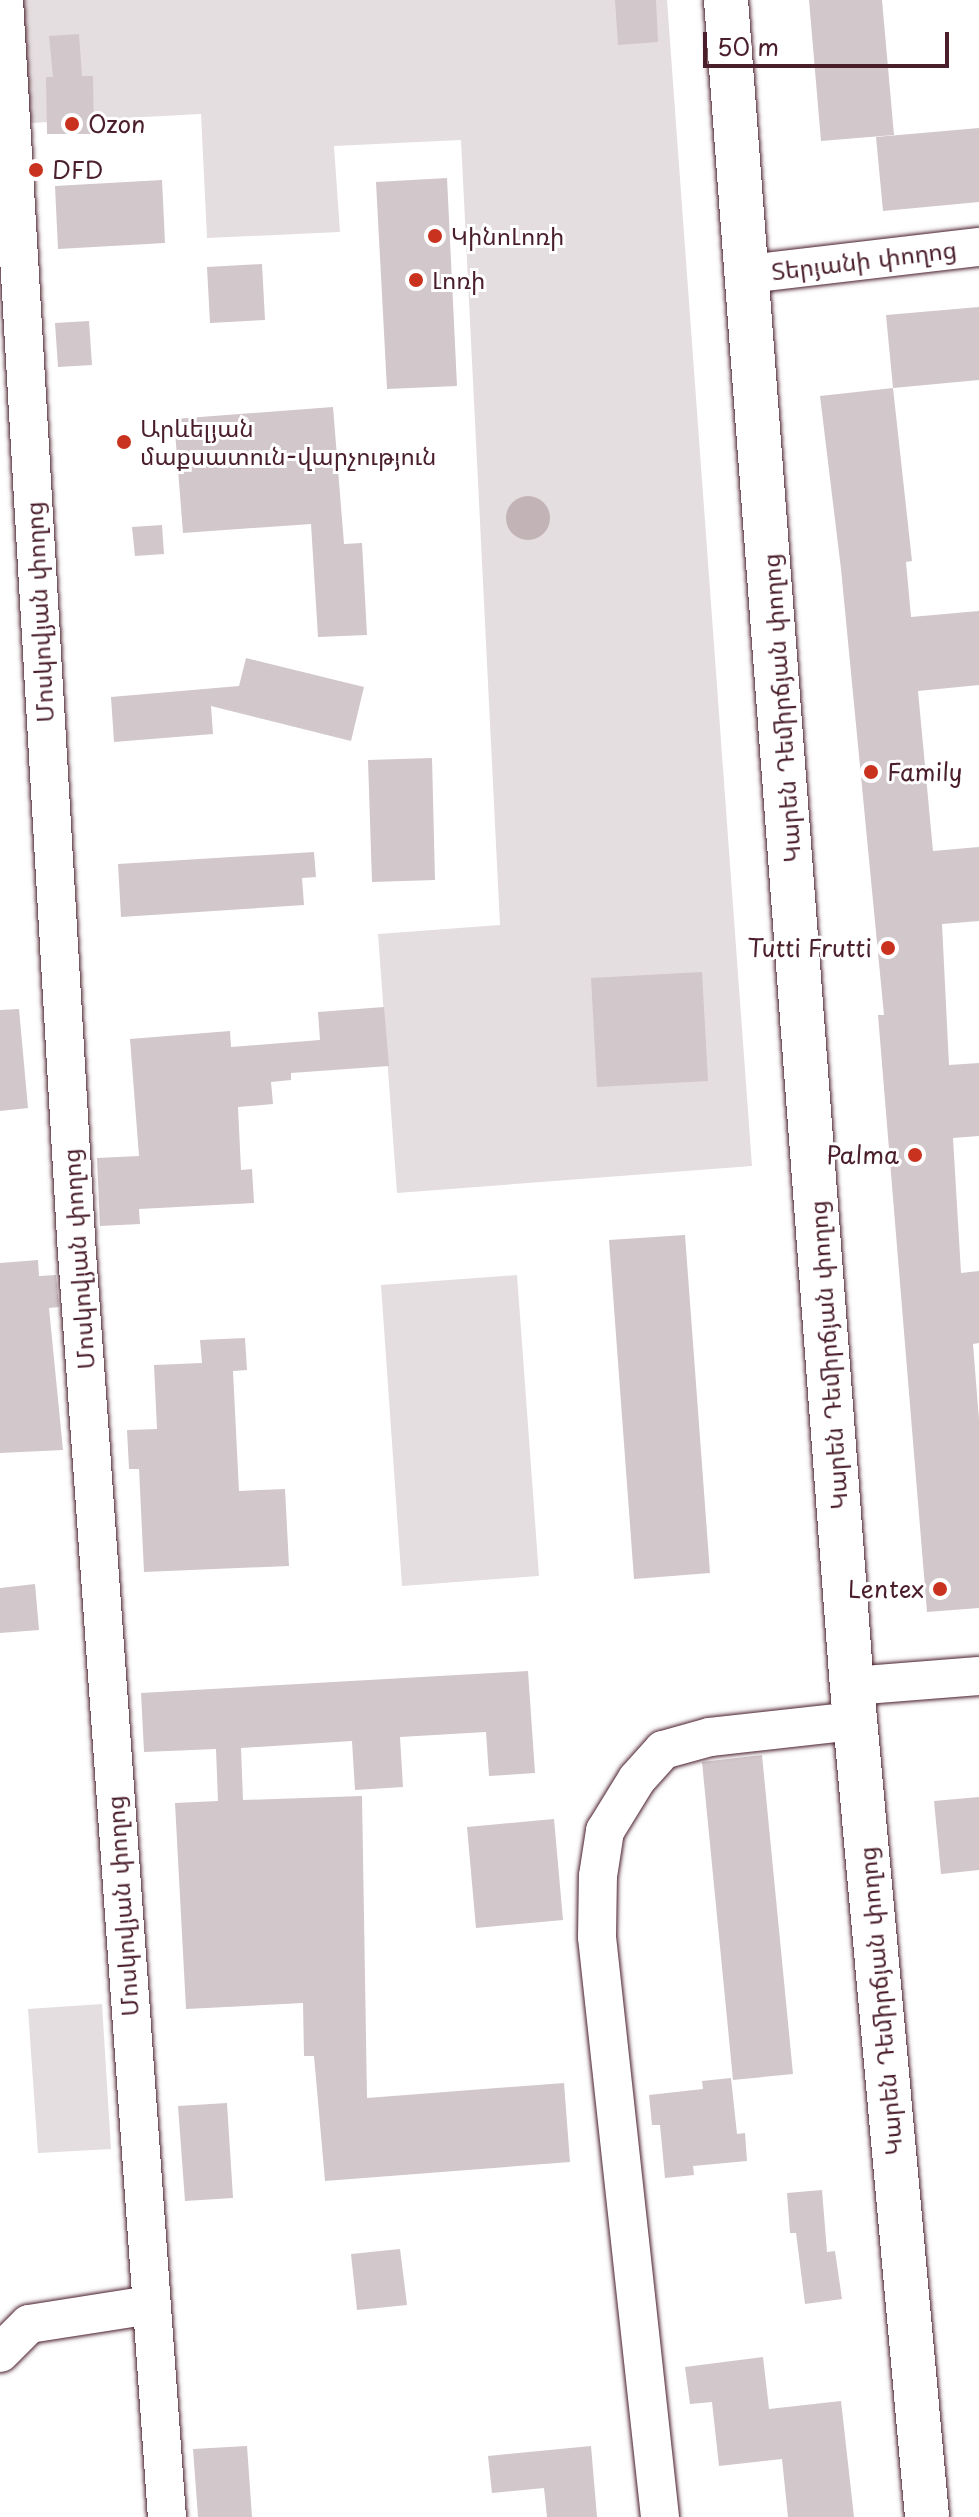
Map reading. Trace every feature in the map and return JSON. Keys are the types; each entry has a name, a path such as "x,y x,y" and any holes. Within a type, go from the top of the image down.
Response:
{"street":[{"name":"Մոսկովյան փողոց","path":"4,0 77,1253 167,2517"},
{"name":"Կարեն Դեմիրճյան փողոց","path":"726,0 854,1703 927,2517"},
{"name":"Տերյանի փողոց","path":"749,274 979,247"},
{"path":"660,2517 597,1937 598,1876 605,1831 637,1779 663,1750 979,1676"},
{"path":"0,2353 29,2324 150,2305"}],"shaded area":[{"path":"4,0 667,0 752,1166 397,1193 378,934 500,925 461,140 334,146 340,232 207,238 201,114 11,124"},
{"path":"528,496 544,502 550,518 544,534 528,540 512,534 506,518 512,502"},
{"path":"517,1275 539,1576 402,1586 381,1285"},
{"path":"102,2004 111,2149 38,2153 28,2009"}],"building":[{"path":"615,0 656,0 658,42 618,45"},
{"path":"809,0 882,0 894,135 821,141"},
{"path":"79,34 82,76 93,76 94,134 47,134 46,77 53,77 49,36"},
{"path":"979,128 979,202 883,211 876,137"},
{"path":"447,178 457,386 387,389 376,182"},
{"path":"162,180 165,243 58,249 55,186"},
{"path":"262,264 265,320 210,323 207,267"},
{"path":"979,307 979,380 893,388 886,315"},
{"path":"89,321 92,365 58,367 55,323"},
{"path":"893,388 912,561 906,562 911,617 979,611 979,685 918,691 933,851 979,847 979,921 942,924 949,1065 979,1063 979,1136 953,1138 961,1273 979,1271 979,1343 973,1344 979,1420 979,1608 927,1612 878,1015 884,1015 841,569 820,396"},
{"path":"333,407 344,544 362,543 367,635 318,637 311,524 183,533 174,419"},
{"path":"162,525 164,554 135,556 132,527"},
{"path":"246,658 364,687 351,741 211,706 213,734 114,742 111,697 239,686"},
{"path":"432,758 435,880 372,882 368,760"},
{"path":"314,852 316,877 302,878 304,905 121,917 118,864"},
{"path":"702,972 708,1081 597,1087 591,978"},
{"path":"384,1007 389,1066 291,1073 291,1080 271,1082 273,1104 238,1107 241,1170 252,1169 254,1203 139,1209 140,1224 100,1226 97,1158 139,1156 130,1039 230,1031 231,1047 320,1040 318,1012"},
{"path":"19,1009 28,1108 0,1111 0,1010"},
{"path":"685,1235 710,1573 634,1579 609,1240"},
{"path":"38,1260 39,1276 56,1275 59,1307 49,1308 63,1450 0,1453 0,1263"},
{"path":"245,1338 247,1370 233,1371 239,1491 285,1489 289,1566 144,1572 139,1469 129,1469 127,1430 157,1429 154,1365 202,1363 200,1340"},
{"path":"35,1584 39,1630 0,1633 0,1588"},
{"path":"528,1671 535,1773 489,1776 486,1732 400,1737 403,1787 355,1790 352,1741 241,1748 243,1800 362,1796 367,2098 564,2083 570,2162 325,2181 314,2056 304,2056 303,2003 186,2009 175,1803 218,1801 216,1749 144,1752 141,1693"},
{"path":"762,1755 793,2074 733,2080 702,1762"},
{"path":"979,1797 979,1870 941,1874 934,1801"},
{"path":"554,1819 563,1920 476,1928 467,1827"},
{"path":"731,2078 737,2134 745,2133 747,2161 693,2166 694,2175 665,2178 660,2125 652,2125 649,2095 703,2089 702,2081"},
{"path":"227,2103 233,2198 185,2201 178,2106"},
{"path":"822,2190 827,2252 835,2251 842,2299 805,2304 796,2233 790,2233 787,2193"},
{"path":"400,2249 407,2305 357,2310 351,2254"},
{"path":"763,2357 769,2409 841,2401 854,2517 788,2517 782,2459 719,2466 712,2402 690,2404 685,2367"},
{"path":"247,2446 252,2517 198,2517 193,2449"},
{"path":"591,2446 597,2517 547,2517 544,2488 492,2493 488,2456"}],"place":[{"name":"Ozon","path":"72,124"},
{"name":"DFD","path":"36,170"},
{"name":"ԿինոԼոռի","path":"435,236"},
{"name":"Լոռի","path":"416,280"},
{"name":"Արևելյան մաքսատուն-վարչություն","path":"124,442"},
{"name":"Family","path":"871,772"},
{"name":"Tutti Frutti","path":"888,948"},
{"name":"Palma","path":"915,1155"},
{"name":"Lentex","path":"940,1589"}]}
